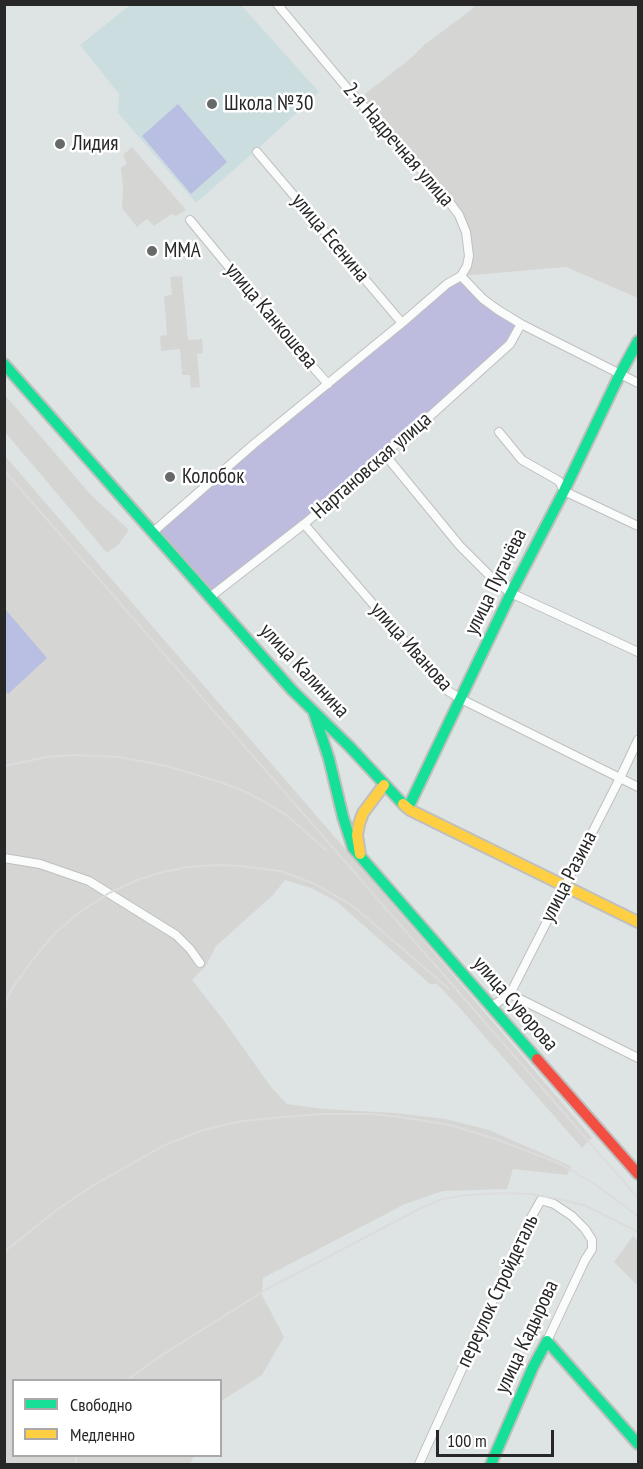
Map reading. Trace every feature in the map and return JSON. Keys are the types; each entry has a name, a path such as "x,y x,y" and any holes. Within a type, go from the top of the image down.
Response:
{"main road":[{"name":"улица Пугачёва","path":"408,808 511,593 564,491 620,374 639,341"},
{"name":"улица Калинина","path":"4,364 292,690 349,746 394,797 408,808 639,922"},
{"name":"улица Суворова","path":"312,710 329,759 350,842 362,860 639,1174"},
{"path":"362,860 358,848 359,824 363,813 384,785"},
{"path":"547,1341 639,1444"},
{"name":"улица Кадырова","path":"491,1464 533,1367 547,1341"}],"street":[{"name":"2-я Надречная улица","path":"277,4 347,88 444,195 459,215 466,232 469,256 467,266 461,276"},
{"name":"улица Есенина","path":"257,152 402,323"},
{"name":"улица Канкошева","path":"190,220 328,384"},
{"path":"153,531 447,284 461,276 491,305 521,324 639,383"},
{"name":"Нартановская улица","path":"210,597 304,524 386,456 403,437 430,416 510,344 521,324"},
{"path":"499,432 522,460 559,481 564,491 639,526"},
{"path":"386,456 460,546 496,582 511,593 639,652"},
{"name":"улица Иванова","path":"304,524 448,691 639,787"},
{"name":"улица Разина","path":"491,1007 510,994 639,740"},
{"path":"4,858 39,864 89,881 176,935 200,963"},
{"path":"510,994 639,1058"},
{"name":"переулок Стройдеталь","path":"419,1464 528,1223 541,1200 563,1209 585,1229 592,1240 592,1249 585,1260"},
{"name":"улица Кадырова","path":"547,1341 585,1260"}],"shaded area":[{"name":"Школа №30","path":"130,5 241,5 319,92 196,203 118,113 119,94 80,45"},
{"path":"476,5 638,5 638,298 566,267 461,276 469,256 459,215 361,103 366,93"},
{"path":"178,104 227,162 191,194 142,136"},
{"path":"132,147 186,210 176,216 172,214 154,226 147,219 137,227 122,208 121,168 127,164 123,155"},
{"path":"182,276 188,340 202,339 203,353 197,354 200,387 191,388 190,375 182,375 180,349 161,351 160,336 167,335 164,296 172,295 170,277"},
{"path":"461,276 475,290 521,324 510,344 389,450 210,597 153,532"},
{"path":"5,395 91,495 129,530 119,544 107,553 5,432"},
{"path":"5,456 592,1138 582,1148 437,984 430,984 336,901 311,888 285,880 272,896 216,946 206,966 192,980 271,1087 287,1104 446,1119 489,1130 571,1166 567,1175 513,1169 507,1189 443,1191 405,1204 263,1278 262,1295 284,1337 262,1375 222,1400 222,1379 12,1379 12,1457 194,1457 190,1464 5,1464"},
{"path":"5,609 47,658 8,694 4,689"},
{"path":"633,1236 638,1241 638,1286 614,1262"}],"railway":[{"path":"4,470 638,1198"},
{"path":"4,766 47,757 72,755 119,757 167,766 223,783 265,802 286,815 326,850"},
{"path":"4,1004 15,984 56,932 80,912 109,893 137,880 163,872 218,865 280,871 315,884 353,906 449,989"},
{"path":"4,1252 58,1209 92,1186 165,1145 203,1130 242,1121 319,1114 373,1114 400,1117 450,1125 496,1139 561,1164 596,1185 638,1216"},
{"path":"128,1379 162,1355 267,1289 442,1199 502,1193 530,1194 586,1206 638,1232"},
{"path":"75,1464 77,1457"}],"traffic: fast":[{"path":"408,808 511,593 638,341"},
{"path":"4,364 292,690 403,804"},
{"path":"314,713 353,848 537,1059"},
{"path":"491,1464 533,1367 547,1341 638,1444"}],"traffic: slow":[{"path":"360,854 357,835 359,824 363,813 384,785"},
{"path":"403,804 410,810 638,922"}],"traffic: jam":[{"path":"537,1059 638,1174"}],"place":[{"name":"Школа №30","path":"212,104"},
{"name":"Лидия","path":"60,144"},
{"name":"MMA","path":"152,251"},
{"name":"Колобок","path":"170,477"}]}
